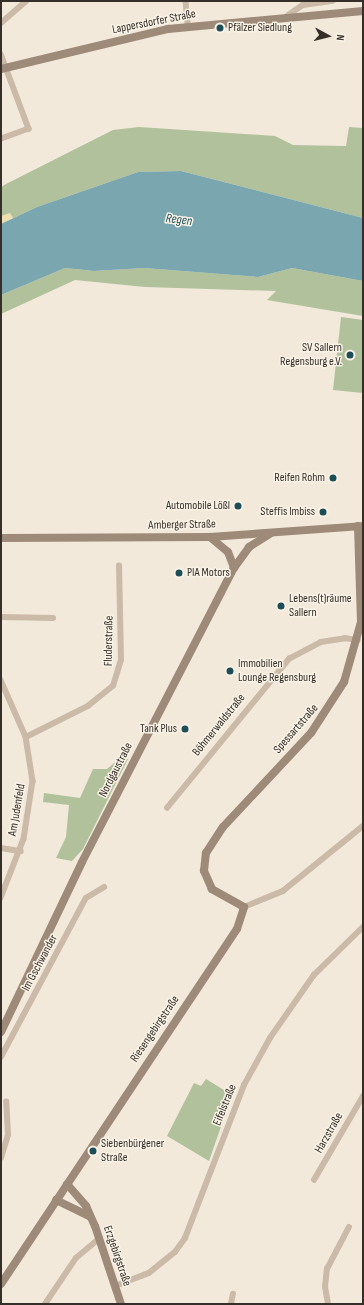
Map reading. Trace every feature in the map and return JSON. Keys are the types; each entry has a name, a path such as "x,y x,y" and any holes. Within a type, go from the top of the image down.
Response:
{"street":[{"path":"1,23 26,1"},
{"path":"186,1 188,26"},
{"path":"287,16 304,5 333,1"},
{"name":"Lappersdorfer Straße","path":"5,69 188,26 287,16 363,11"},
{"path":"1,54 5,69 29,129 1,139"},
{"name":"Amberger Straße","path":"1,538 210,537 360,526"},
{"name":"Spessartstraße","path":"244,907 212,889 204,871 206,853 223,827 328,712 344,682 358,640 362,584 360,526"},
{"name":"Nordgaustraße","path":"1,1032 82,862 234,568 249,547 271,533"},
{"path":"210,537 228,552 234,568"},
{"name":"Fluderstraße","path":"26,737 98,701 115,681 121,660 119,566"},
{"path":"1,617 53,618"},
{"name":"Böhmerwaldstraße","path":"167,808 289,659 321,642 344,638 358,640"},
{"name":"Am Judenfeld","path":"1,680 26,737 33,781 31,810 20,851 1,898"},
{"path":"244,907 283,891 363,826"},
{"path":"1,848 20,851"},
{"name":"Im Gschwander","path":"1,1057 86,898 104,887"},
{"name":"Riesengebirgstraße","path":"1,1284 228,944 244,907"},
{"name":"Eifelstraße","path":"115,1286 150,1273 175,1252 185,1238 240,1096 270,1038 314,976 363,927"},
{"name":"Harzstraße","path":"314,1180 363,1096"},
{"path":"1,1158 8,1135 6,1102"},
{"name":"Erzgebirgstraße","path":"67,1184 86,1206 89,1216 100,1238 121,1304"},
{"name":"Erzgebirgstraße","path":"56,1200 89,1216"},
{"path":"328,1304 325,1287 327,1270 349,1227"},
{"path":"45,1304 76,1258 100,1238"},
{"path":"231,1304 232,1294"}],"green space":[{"path":"139,127 275,136 293,145 346,146 349,127 363,128 363,218 181,171 138,172 37,207 1,224 1,187 113,130"},
{"path":"65,268 94,271 144,268 258,277 292,268 363,281 363,316 267,300 276,291 145,287 75,280 1,314 1,295"},
{"name":"SV Sallern Regensburg e.V.","path":"341,317 363,320 363,393 333,390"},
{"path":"119,759 128,759 83,849 72,861 56,858 66,837 69,805 43,802 44,793 80,798 93,769 107,769"},
{"path":"206,1079 232,1095 209,1161 167,1136 194,1083 201,1086"}],"sand":[{"path":"10,213 15,221 1,225 1,216"}],"water":[{"name":"Regen","path":"181,171 363,218 363,281 292,268 258,277 144,268 94,271 65,268 1,295 1,224 37,207 138,172"}],"place":[{"name":"Pfälzer Siedlung","path":"220,28"},
{"name":"SV Sallern Regensburg e.V.","path":"350,355"},
{"name":"Reifen Rohm","path":"333,478"},
{"name":"Automobile Lößl","path":"238,506"},
{"name":"Steffis Imbiss","path":"323,512"},
{"name":"PIA Motors","path":"179,573"},
{"name":"Lebens(t)räume Sallern","path":"281,606"},
{"name":"Immobilien Lounge Regensburg","path":"230,671"},
{"name":"Tank Plus","path":"185,729"},
{"name":"Siebenbürgener Straße","path":"93,1151"}]}
